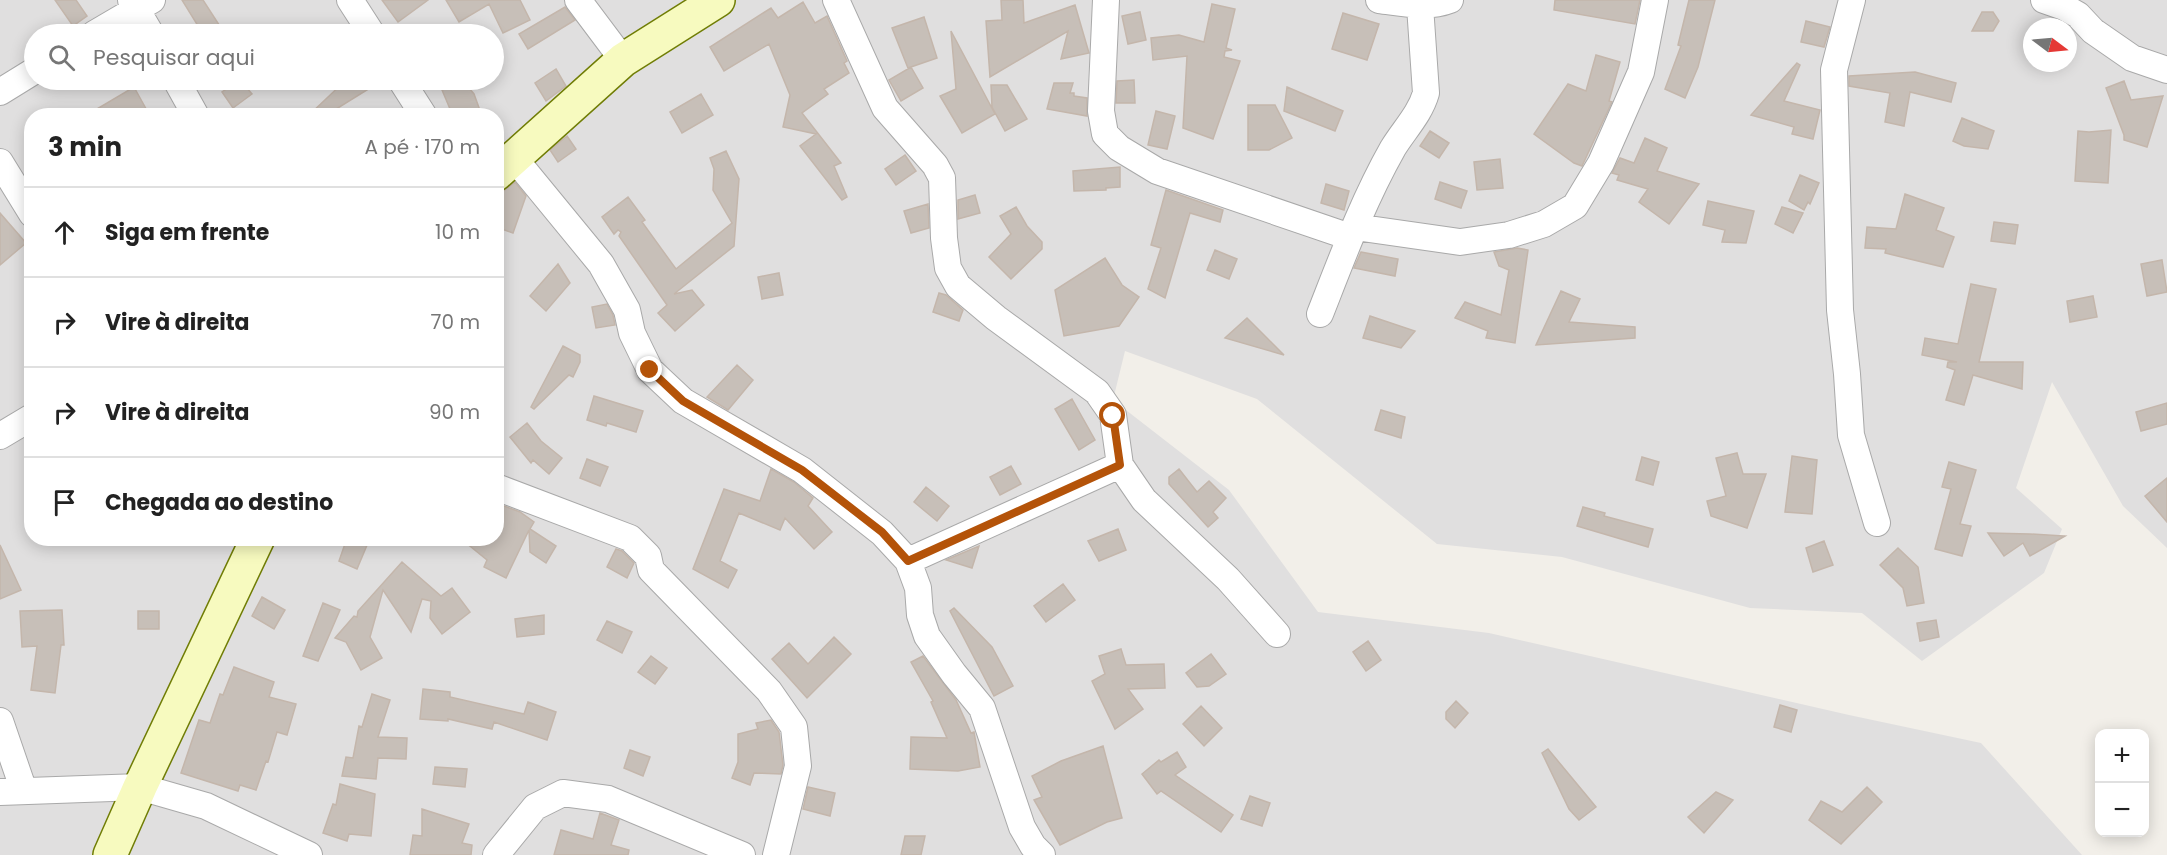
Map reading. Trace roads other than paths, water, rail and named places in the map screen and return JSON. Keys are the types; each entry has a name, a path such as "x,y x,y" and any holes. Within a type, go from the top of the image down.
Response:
{"street":[{"path":"351,0 366,24"},
{"path":"578,0 623,60"},
{"path":"718,0 623,60 505,166 601,264 627,310 632,333 650,370 683,401 802,470 882,532 908,561 918,588 920,615 927,636 982,708 1022,827 1033,846 1042,855"},
{"path":"836,0 885,108 935,165 942,178 944,238 948,268 958,286 996,318 1097,392 1113,416 1120,465 1144,500 1228,579 1277,634"},
{"path":"1106,0 1101,111 1105,134 1119,148 1157,171 1353,232 1460,242 1509,235 1545,224 1575,206 1600,164 1641,72 1655,0"},
{"path":"1379,0 1420,6 1440,4 1450,0"},
{"path":"1852,0 1834,70 1840,310 1851,435 1877,523"},
{"path":"2044,0 2078,15 2093,31 2132,58 2167,70"},
{"path":"109,24 140,3 147,24"},
{"path":"1320,314 1353,232 1393,148 1423,104 1426,93 1420,6"},
{"path":"0,92 24,77"},
{"path":"182,90 192,108"},
{"path":"407,90 419,108"},
{"path":"0,162 24,201"},
{"path":"0,436 24,422"},
{"path":"908,561 1120,465"},
{"path":"504,490 630,538 648,556 651,570 769,691 794,727 798,766 776,855"},
{"path":"110,855 254,546"},
{"path":"0,721 12,792 140,787 206,806 309,855"},
{"path":"496,855 535,807 563,793 608,799 742,855"}]}
